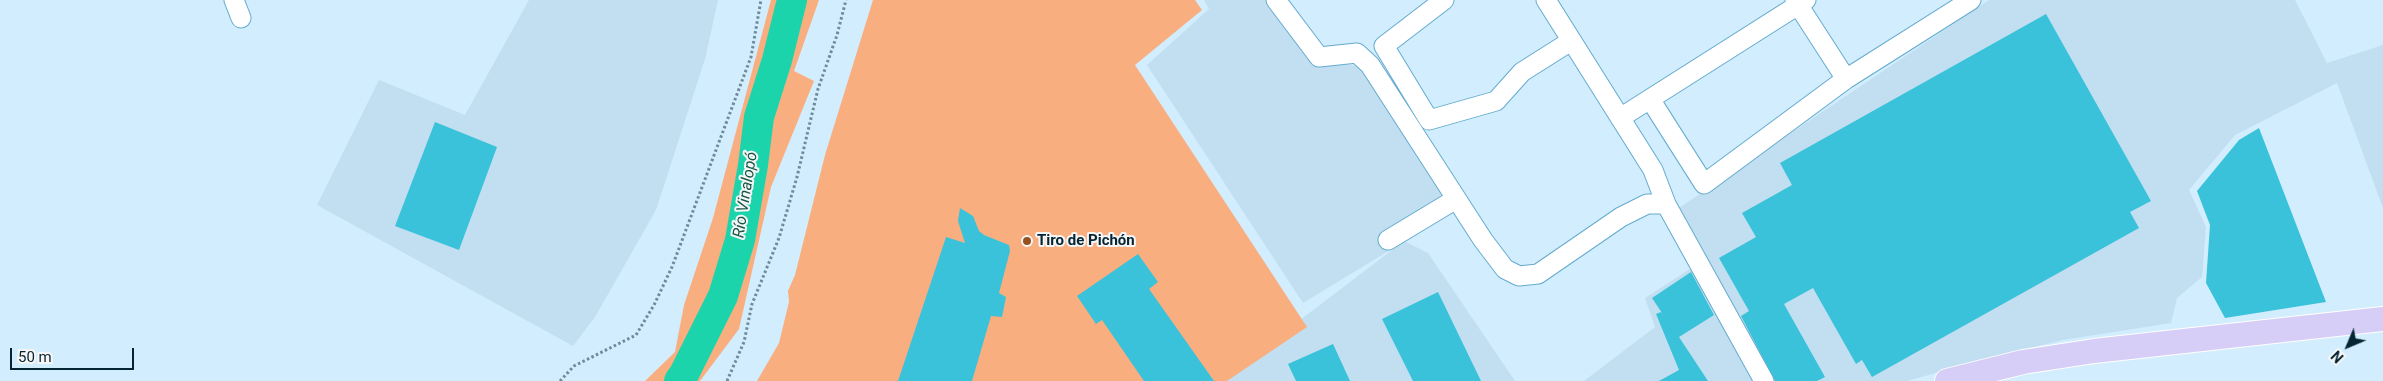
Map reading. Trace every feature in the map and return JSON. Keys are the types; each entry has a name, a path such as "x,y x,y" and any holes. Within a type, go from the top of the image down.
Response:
{"main road":[{"path":"1947,381 2023,362 2094,351 2383,318"}],"street":[{"path":"234,0 241,18"},
{"path":"1276,0 1320,57 1357,53 1370,65 1483,240 1505,269 1519,276 1538,274 1621,217 1647,204 1666,204"},
{"path":"1444,0 1384,46 1429,120 1496,101 1522,72 1570,41"},
{"path":"1546,0 1570,41 1653,170 1666,204 1764,381"},
{"path":"1650,99 1704,184 1846,79 1971,0"},
{"path":"1620,118 1800,2 1846,79"},
{"path":"1388,240 1456,199"}],"path":[{"path":"560,381 574,366 636,335 654,305 672,267 751,57 762,0"},
{"path":"727,381 744,342 752,304 779,238 797,177 818,89 837,35 846,0"}],"shaded area":[{"path":"529,0 718,0 705,59 656,210 595,317 573,346 317,205 379,80 465,115"},
{"path":"771,0 819,0 794,71 814,81 771,187 739,329 700,381 645,381 675,352 684,305 713,218"},
{"name":"Tiro de Pichón","path":"873,0 1195,0 1202,10 1135,65 1307,327 1227,381 757,381 779,343 789,302 788,291 795,275 825,155"},
{"path":"1204,0 1269,0 1313,62 1360,66 1454,210 1404,241 1428,253 1515,381 1220,381 1400,244 1303,303 1147,65 1209,9"},
{"path":"1989,0 2295,0 2327,63 2383,45 2383,208 2337,83 2235,135 2189,190 2206,227 2202,277 2177,298 2171,323 2063,340 1907,381 1773,381 1676,210"},
{"path":"1693,267 1758,381 1584,381 1655,327 1645,298"}],"building":[{"path":"2046,14 2151,201 2130,212 2139,228 1872,377 1862,360 1856,364 1813,288 1784,304 1825,377 1817,381 1775,381 1741,316 1749,311 1719,258 1756,237 1742,213 1792,185 1780,163"},
{"path":"435,122 497,147 459,250 395,226"},
{"path":"2259,128 2326,302 2225,318 2206,283 2210,225 2197,191 2239,140"},
{"path":"960,208 973,216 979,231 984,235 1009,245 1010,251 999,293 1006,297 1002,317 991,316 972,381 898,381 946,237 965,243 958,221"},
{"path":"1138,254 1158,282 1149,289 1214,381 1144,381 1102,320 1096,324 1077,296"},
{"path":"1691,272 1714,315 1679,337 1708,381 1659,381 1679,370 1656,314 1661,312 1664,316 1652,298"},
{"path":"1438,292 1481,381 1413,381 1382,319"},
{"path":"1333,344 1350,381 1296,381 1288,364"}],"waterway":[{"name":"Río Vinalopó","path":"679,381 723,296 740,240 759,117 777,60 792,0"}],"place":[{"name":"Tiro de Pichón","path":"1027,241"}]}
